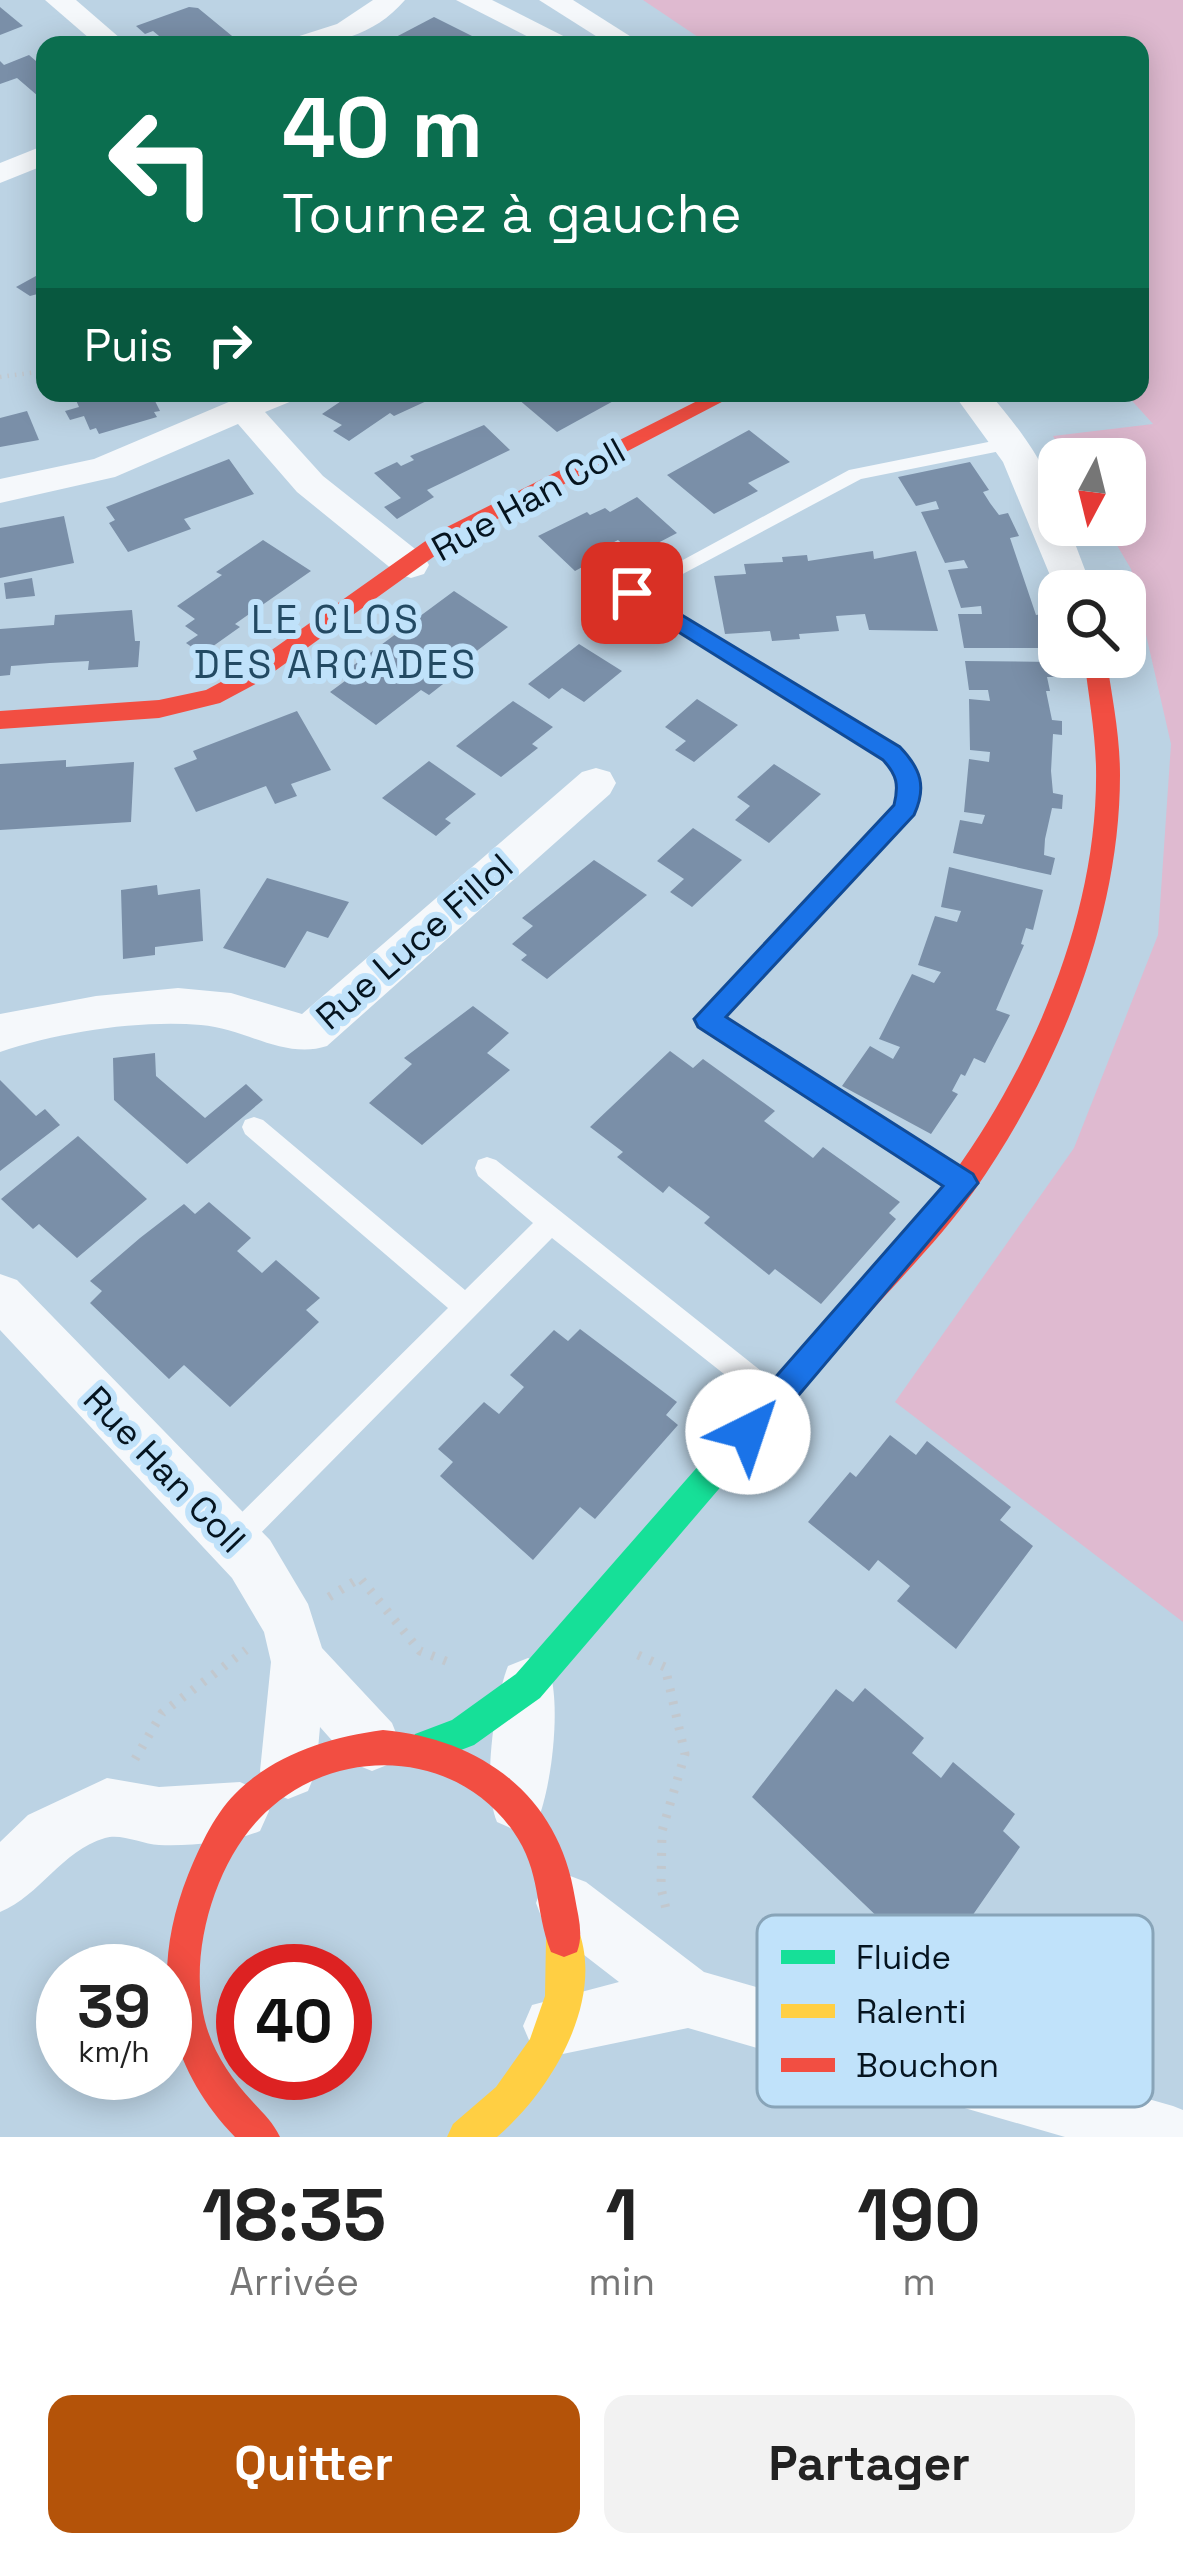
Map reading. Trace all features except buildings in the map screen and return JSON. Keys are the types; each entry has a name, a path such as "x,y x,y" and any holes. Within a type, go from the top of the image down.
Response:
{"street":[{"path":"59,0 103,36"},
{"path":"328,36 347,30 391,0"},
{"path":"470,0 548,36"},
{"path":"553,0 615,36"},
{"path":"0,175 36,158"},
{"path":"0,491 103,469 261,402"},
{"name":"Rue Han Coll","path":"0,720 159,709 212,697 253,675 448,535 711,402"},
{"path":"978,402 1013,443 1068,570"},
{"path":"244,410 310,484 411,565"},
{"path":"427,1746 462,1733 528,1686 963,1183 1021,1094 1086,934 1108,782 1096,678"},
{"name":"Rue Luce Fillol","path":"0,1034 16,1027 165,1006 232,1011 280,1032 311,1033 596,783"},
{"name":"Rue Han Coll","path":"0,1296 250,1559 289,1623 298,1662 288,1771"},
{"name":"Rue Han Coll","path":"298,1662 372,1743"},
{"path":"517,1802 528,1686"},
{"path":"261,2137 224,2105 190,2043 178,1971 190,1899 210,1852 240,1811 288,1771 329,1752 372,1743 427,1746 476,1767 517,1802 547,1848 565,1903 567,1964 554,2026 522,2085 466,2137"},
{"path":"0,1883 48,1835 107,1807 159,1816 240,1811"},
{"path":"159,1816 190,1899"},
{"path":"565,1903 688,1998 757,2018"},
{"path":"554,2026 688,1998"},
{"path":"1068,2107 1173,2137"}],"lane":[{"path":"963,1183 707,1019 905,808 910,790 906,770 872,740 632,593 856,474 1013,443"},
{"path":"254,1127 466,1307"},
{"path":"487,1168 776,1399"},
{"path":"233,1541 551,1222"}],"path":[{"path":"0,376 36,372"}],"shaded area":[{"path":"643,0 1183,0 1183,1622 895,1402 1074,1148 1158,935 1171,744 1146,635 1146,570 1131,570 1117,546 1146,546 1146,438 1053,436 1153,424 1133,402 1149,402 1149,36 697,36"}],"traffic: fast":[{"path":"427,1746 462,1733 528,1686 851,1313"}],"traffic: slow":[{"path":"466,2137 509,2100 543,2052 563,1996 564,1939"}],"traffic: jam":[{"path":"0,720 159,709 212,697 253,675 449,535 711,402"},
{"path":"851,1313 964,1182 1020,1091 1064,993 1081,941 1103,837 1108,752 1098,678"},
{"path":"261,2137 216,2086 201,2060 183,2005 182,1975 185,1943 212,1861 238,1817 262,1793 301,1768 342,1753 383,1747 423,1751 460,1764 495,1786 524,1818 551,1868 564,1939"}],"district":[{"name":"LE CLOS DES ARCADES","path":"336,642"}],"route":[{"path":"632,593 892,754 906,770 910,790 905,808 707,1019 963,1183 748,1432"}]}
